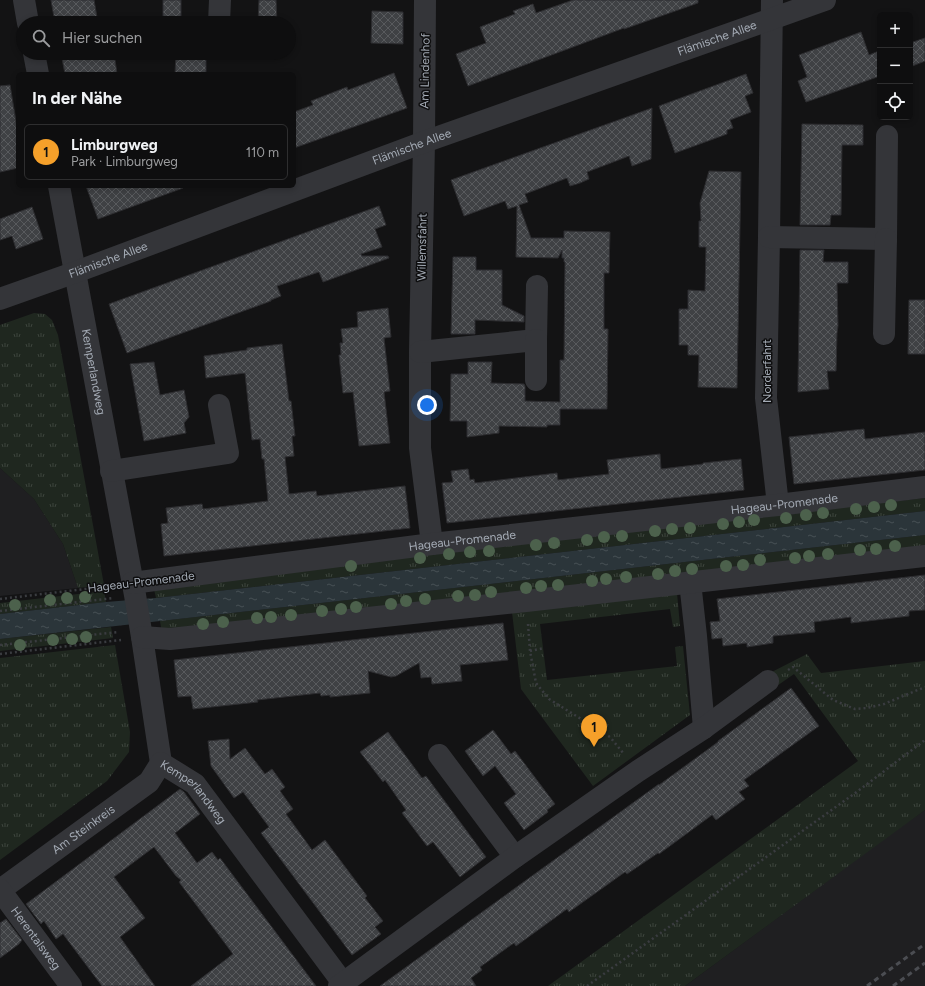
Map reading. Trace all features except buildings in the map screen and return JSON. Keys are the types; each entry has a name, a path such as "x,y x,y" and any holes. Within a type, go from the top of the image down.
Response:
{"street":[{"path":"24,0 27,16"},
{"path":"219,16 220,0"},
{"name":"Am Lindenhof","path":"424,142 425,0"},
{"name":"Flämische Allee","path":"0,299 424,142 771,10 825,0"},
{"name":"Norderfahrt","path":"771,10 766,398 778,505"},
{"path":"35,60 38,72"},
{"path":"884,334 887,136"},
{"name":"Willemsfahrt","path":"424,142 420,352 420,448 432,544"},
{"name":"Kemperlandweg","path":"59,188 76,272 141,634 161,762 195,784 341,985"},
{"path":"769,237 886,239"},
{"path":"536,380 537,286"},
{"path":"420,352 536,340"},
{"path":"111,471 228,453 219,405"},
{"name":"Hageau-Promenade","path":"133,589 432,544 925,487"},
{"path":"141,634 170,639 925,556"},
{"path":"690,582 704,728"},
{"path":"341,985 515,857 638,771 704,728 768,681"},
{"path":"439,754 515,857"},
{"name":"Am Steinkreis","path":"0,890 149,782 161,762"},
{"name":"Herentalsweg","path":"0,890 71,986"}],"path":[{"name":"Hageau-Promenade","path":"0,599 133,589"},
{"path":"526,601 530,651 536,683 549,699 610,737 638,771"},
{"path":"0,654 141,634"},
{"path":"530,651 544,648"},
{"path":"768,681 794,667 833,700 855,709 884,704 925,687"},
{"path":"587,986 858,791 925,740"}],"shaded area":[{"path":"0,468 34,499 63,544 78,588 0,596"},
{"path":"925,810 925,986 685,986 905,824"}],"green space":[{"path":"34,313 45,314 52,320 58,335 104,585 78,588 63,544 34,499 0,468 0,325"},
{"path":"925,498 925,511 156,598 153,585"},
{"path":"925,535 925,548 162,633 160,621"},
{"path":"104,591 106,602 0,614 0,603"},
{"path":"677,593 680,626 673,627 670,609 540,624 547,680 677,666 675,647 683,646 690,715 593,786 521,689 512,612"},
{"path":"111,627 113,638 0,651 0,639"},
{"path":"115,645 130,732 129,752 107,781 0,860 0,658"},
{"path":"807,654 821,673 925,661 925,810 685,986 548,986 858,761 794,674 771,690 762,677"}],"water":[{"path":"925,511 925,535 0,639 0,614 156,598"}],"railway":[{"path":"867,986 925,944"},
{"path":"893,986 925,963"}],"place":[{"name":"Limburgweg","path":"594,747"}]}
